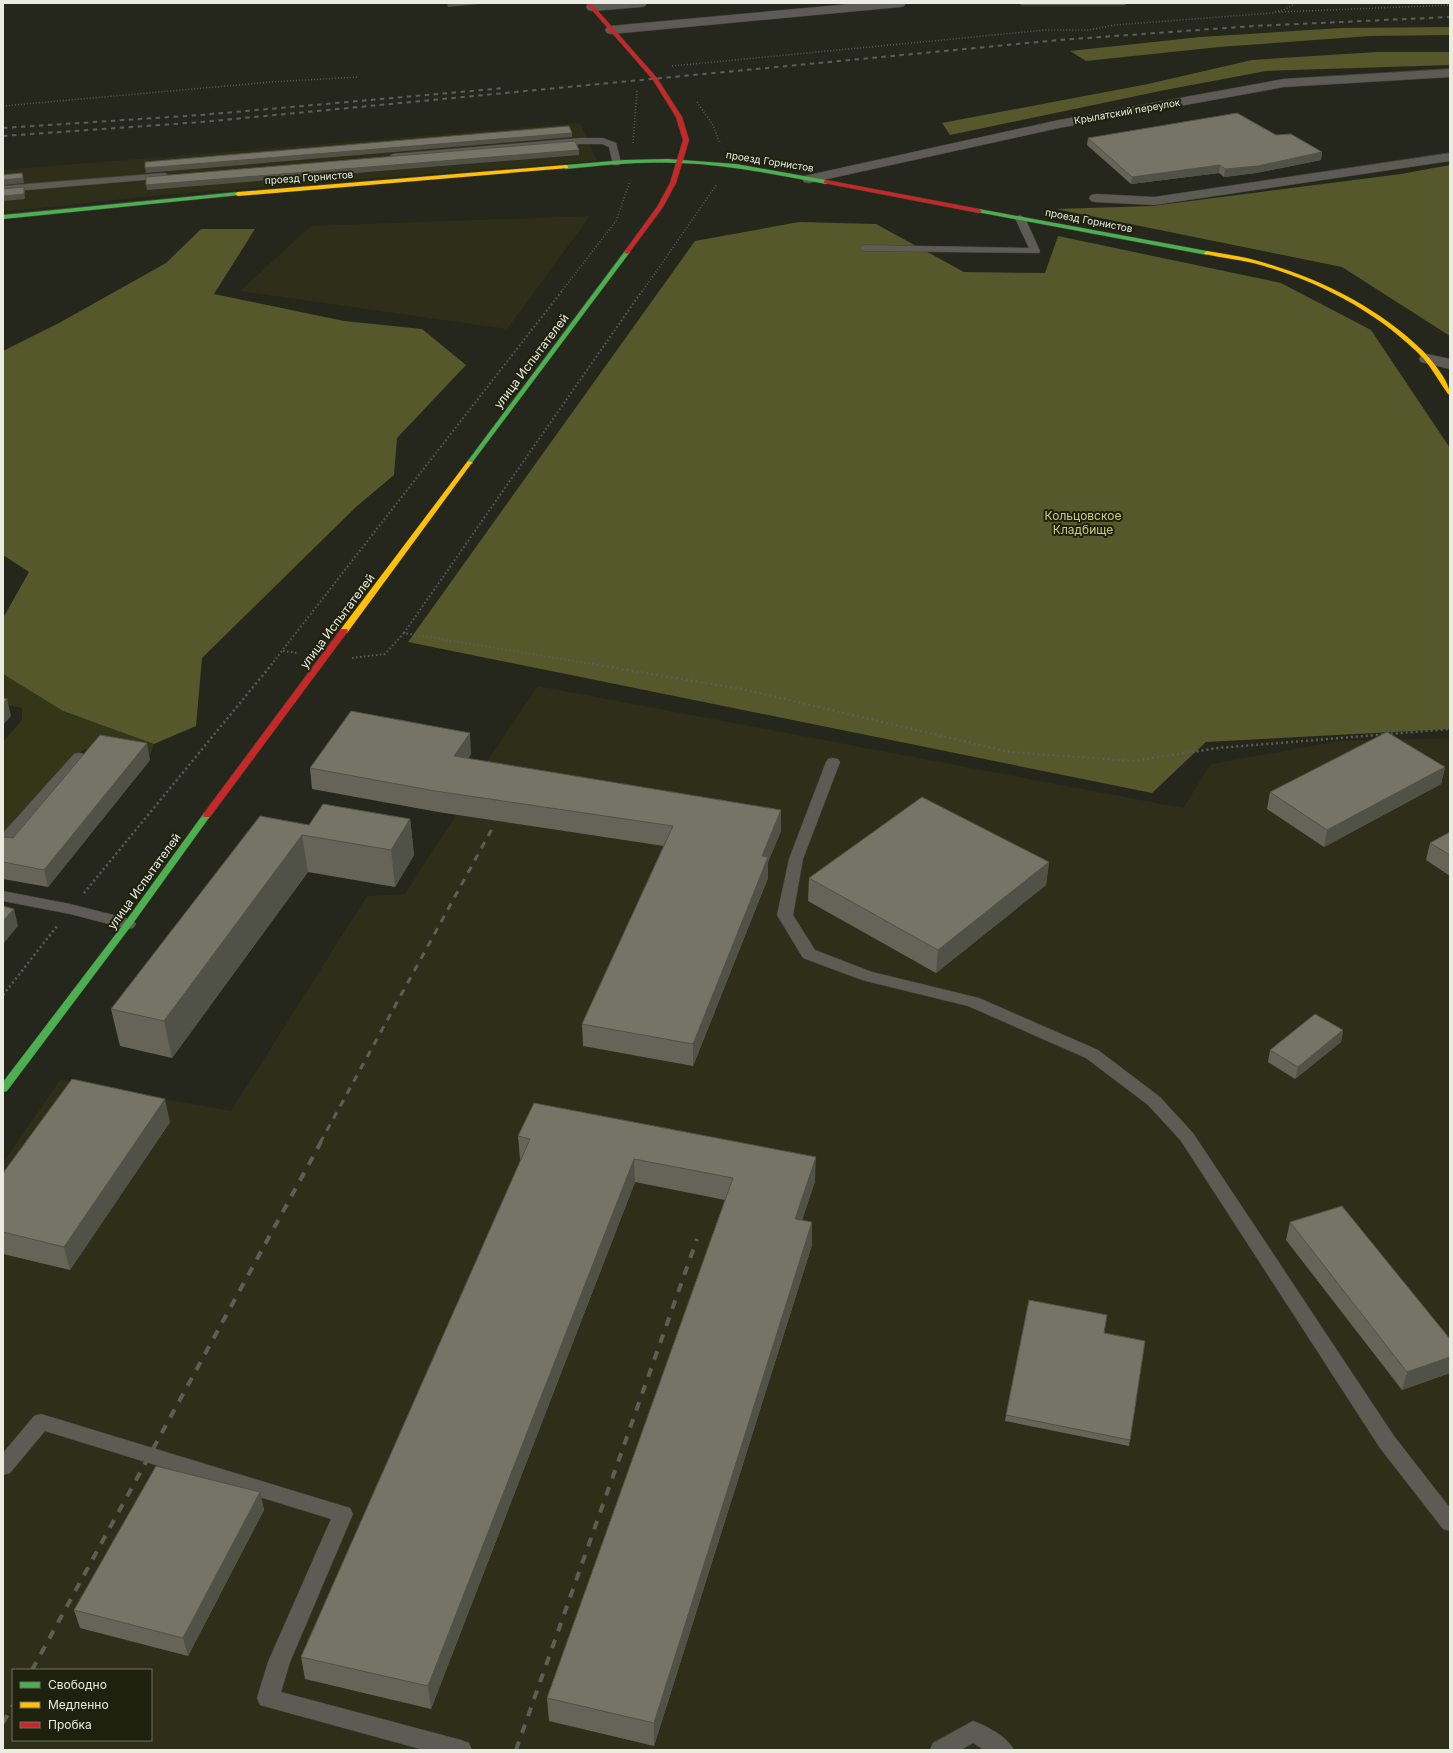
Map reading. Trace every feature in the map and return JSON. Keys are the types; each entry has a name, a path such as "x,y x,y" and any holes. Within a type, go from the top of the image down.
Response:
{"main road":[{"name":"улица Испытателей","path":"3,1089 128,924 325,656 660,207 673,183 681,161 686,140 679,117 655,79 610,30 590,5"},
{"name":"проезд Горнистов","path":"3,217 247,193 616,163 681,161 726,165 1255,262 1305,279 1369,311 1413,345 1427,359 1450,393"}],"street":[{"path":"590,5 641,3"},
{"path":"610,30 900,3"},
{"name":"Крылатский переулок","path":"809,179 1059,124 1284,83 1450,73"},
{"path":"1096,198 1154,200 1450,157"},
{"path":"1427,359 1450,364"}],"lane":[{"path":"1022,3 1124,3"},
{"path":"383,157 581,141 603,141 613,145 616,163"},
{"path":"3,190 177,175"},
{"path":"864,248 1034,251 1020,218"},
{"path":"3,842 79,757"},
{"path":"833,762 796,859 785,915 809,954 868,976 973,1002 1092,1054 1154,1101 1187,1137 1387,1442 1450,1523"},
{"path":"3,896 70,909 128,924"},
{"path":"3,1467 41,1422 343,1514 279,1662 268,1698 461,1750"},
{"path":"941,1750 973,1731 1003,1750"}],"path":[{"path":"1272,12 1286,9 1296,3"},
{"path":"671,66 1046,30 1089,30 1115,25 1272,12 1450,5"},
{"path":"3,106 271,82 359,77"},
{"path":"3,995 70,909 283,651 616,221 630,183 637,89 635,85"},
{"path":"283,651 348,659 385,654 404,633 725,172 726,165"},
{"path":"404,633 742,688 1010,752 1132,762 1218,748 1450,729"}],"shaded area":[{"path":"580,123 597,161 162,195 3,212 3,170"},
{"path":"590,216 507,329 240,291 311,226"},
{"path":"3,674 63,711 154,744 148,761 84,749 3,835 3,742 22,720 22,708 3,704"},
{"path":"538,686 1183,808 1211,764 1340,741 1450,738 1450,1750 3,1750 3,1163 60,1080 231,1111 367,896 405,894 456,815 474,781"}],"green space":[{"path":"1450,27 1450,35 1370,36 1219,47 1086,61 1070,51 1200,37 1341,28"},
{"path":"1377,52 1450,52 1450,65 1266,71 1165,90 950,135 942,123 1148,84 1252,60"},
{"path":"1450,165 1450,336 1342,267 1056,209 1152,206 1401,174"},
{"name":"Кольцовское Кладбище","path":"799,222 876,224 964,272 1045,273 1058,236 1281,283 1371,330 1450,448 1450,729 1206,742 1152,793 408,642 695,241"},
{"path":"201,229 255,229 214,294 344,321 422,329 466,365 397,438 394,475 357,506 202,658 196,726 154,744 63,711 3,674 3,618 29,572 3,555 3,351 59,323 166,263"}],"building":[{"path":"1237,113 1276,135 1291,134 1322,152 1258,166 1225,169 1220,165 1132,177 1088,138"},
{"path":"569,126 572,133 145,168 145,162"},
{"path":"575,141 579,150 146,185 146,177"},
{"path":"22,173 23,178 3,180 3,175"},
{"path":"24,187 24,194 3,196 3,189"},
{"path":"3,698 7,699 3,704"},
{"path":"351,711 470,733 454,756 781,810 762,856 768,857 693,1044 582,1024 673,826 435,791 310,768"},
{"path":"1387,732 1445,767 1327,830 1270,792"},
{"path":"100,735 147,743 44,870 3,862 3,838 13,838"},
{"path":"922,797 1049,862 938,950 809,878"},
{"path":"323,804 410,819 391,850 302,835 164,1021 111,1009 260,816 309,825"},
{"path":"1450,832 1450,855 1430,843"},
{"path":"3,906 14,909 3,921"},
{"path":"1315,1014 1343,1030 1298,1067 1270,1050"},
{"path":"72,1079 165,1099 64,1247 3,1232 3,1173"},
{"path":"534,1103 816,1157 795,1219 812,1222 654,1723 547,1698 733,1178 634,1159 428,1686 301,1657 530,1139 518,1136"},
{"path":"1342,1206 1450,1339 1450,1357 1407,1372 1290,1222"},
{"path":"1029,1300 1107,1315 1104,1333 1145,1341 1130,1440 1006,1415"},
{"path":"156,1466 260,1492 183,1638 74,1610"}],"railway":[{"path":"3,136 202,122 1059,40 1254,26 1450,17"},
{"path":"3,128 201,115 505,88"},
{"path":"320,1143 493,827"},
{"path":"33,1669 321,1142"},
{"path":"516,1750 697,1239"},
{"path":"3,1723 12,1707"}],"traffic: fast":[{"path":"566,167 639,161 700,162 736,166 826,182"},
{"path":"3,217 238,194"},
{"path":"979,211 1207,253"},
{"path":"469,463 627,252"},
{"path":"3,1089 128,924 207,815"}],"traffic: slow":[{"path":"238,194 566,167"},
{"path":"1207,253 1249,261 1277,269 1324,287 1347,299 1390,326 1409,342 1426,358 1450,393"},
{"path":"344,631 469,463"}],"traffic: jam":[{"path":"588,3 655,79 679,117 686,140 673,183 660,207 627,252"},
{"path":"826,182 979,211"},
{"path":"207,815 344,631"}]}
